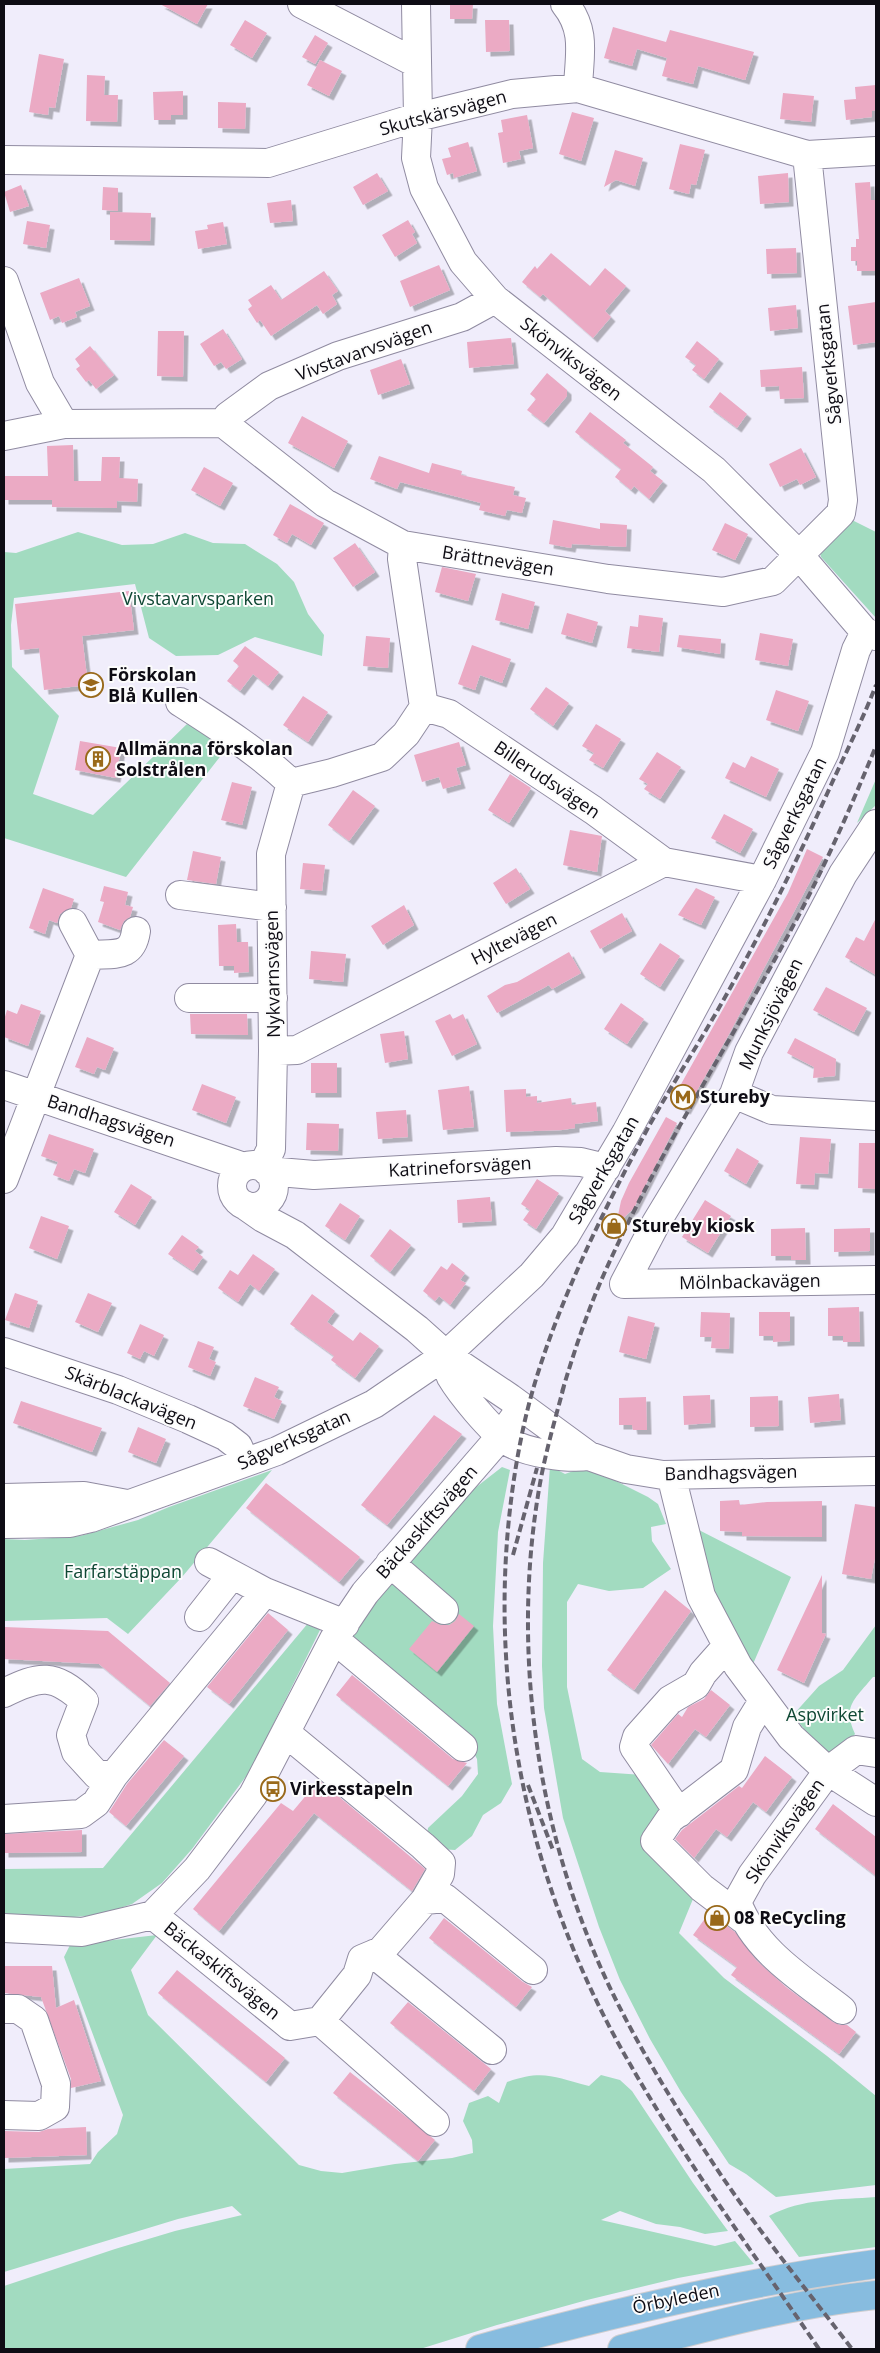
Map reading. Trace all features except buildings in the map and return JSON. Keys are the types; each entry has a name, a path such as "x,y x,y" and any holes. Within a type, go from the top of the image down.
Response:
{"main road":[{"name":"Örbyleden","path":"480,2349 597,2317 694,2295 816,2272 876,2264"},
{"name":"Örbyleden","path":"622,2349 698,2329 834,2300 876,2295"}],"street":[{"path":"302,4 416,63"},
{"name":"Skönviksvägen","path":"416,4 418,117 416,158 424,188 463,262 495,299 714,470 799,555 871,634"},
{"path":"565,4 574,15 580,30 578,88"},
{"name":"Skutskärsvägen","path":"4,160 268,163 418,117 512,94 578,88 807,155 876,151"},
{"name":"Sågverksgatan","path":"799,555 841,513 843,500 807,155"},
{"path":"4,281 40,383 64,424"},
{"name":"Vivstavarvsvägen","path":"223,423 228,416 269,386 338,356 462,317 495,299"},
{"path":"4,436 64,424 223,423"},
{"name":"Brättnevägen","path":"223,423 326,503 403,545 608,579 723,592 773,581 799,555"},
{"path":"180,702 235,736 292,782 332,773 382,757 406,734 424,707 402,560 403,545"},
{"name":"Sågverksgatan","path":"4,1524 70,1523 91,1518 277,1451 374,1404 446,1355 532,1275 565,1236 606,1168 762,880 825,752 856,650 871,634"},
{"name":"Billerudsvägen","path":"424,707 449,714 593,810 664,862"},
{"name":"Nykvarnsvägen","path":"256,1183 271,1149 273,998 271,854 292,782"},
{"name":"Munksjövägen","path":"624,1284 656,1223 734,1094 749,1052 843,874 876,824"},
{"path":"664,862 762,880"},
{"name":"Hyltevägen","path":"273,1051 297,1050 305,1047 664,862"},
{"path":"180,895 272,907"},
{"path":"4,1179 90,955 73,923"},
{"path":"90,955 127,951 134,944 136,930"},
{"path":"189,998 273,998"},
{"name":"Bandhagsvägen","path":"4,1085 218,1158 256,1183 295,1235 417,1328 446,1355 589,1456 626,1469 671,1475 876,1471"},
{"path":"734,1094 772,1110 876,1116"},
{"name":"Katrineforsvägen","path":"256,1183 314,1175 556,1161 580,1162 606,1168"},
{"name":"Mölnbackavägen","path":"624,1284 876,1280"},
{"name":"Skärblackavägen","path":"4,1352 118,1390 188,1419 225,1436 238,1446 245,1462"},
{"name":"Bandhagsvägen","path":"446,1355 450,1376 478,1413 509,1442 557,1457 589,1456"},
{"name":"Bäckaskiftsvägen","path":"4,1928 82,1932 153,1915 197,1869 253,1795 339,1632 365,1593 501,1436 522,1407"},
{"name":"Skönviksvägen","path":"671,1475 701,1596 727,1646 763,1701 791,1737 828,1771 876,1802"},
{"name":"Sågverksgatan","path":"4,1498 84,1496 127,1504"},
{"path":"390,1563 444,1610"},
{"path":"199,1617 220,1569 339,1632 463,1747"},
{"path":"4,1819 81,1814 96,1803 114,1775 265,1592"},
{"path":"679,1813 634,1747 637,1736 670,1700 696,1685 703,1673 727,1646"},
{"path":"4,1693 23,1683 54,1679 68,1686 84,1701 70,1735 76,1752 97,1775 114,1775"},
{"path":"763,1701 747,1727 734,1770 670,1819 655,1841 702,1888 743,1918 770,1954 842,2010"},
{"path":"286,1733 423,1846 440,1863 440,1874 425,1900 381,1951 368,1956 358,1975 320,2021 435,2122"},
{"path":"828,1771 856,1750 876,1753"},
{"name":"Skönviksvägen","path":"743,1918 737,1902 752,1875 828,1771"},
{"path":"425,1900 445,1898 533,1970"},
{"name":"Bäckaskiftsvägen","path":"153,1915 290,2026 320,2021"},
{"path":"368,1956 492,2050"},
{"path":"4,2009 18,2009 34,2020 56,2084 55,2107 39,2116 4,2115"}],"green space":[{"path":"848,518 876,532 876,618 821,557 818,546"},
{"name":"Vivstavarvsparken","path":"78,532 122,545 153,544 185,533 213,543 245,544 277,564 294,582 308,614 324,635 322,656 255,637 218,655 176,656 149,638 135,584 14,598 11,625 12,667 59,716 33,794 93,815 187,724 230,744 126,877 4,838 4,552 16,553"},
{"path":"876,779 876,805 857,823"},
{"path":"550,1466 565,1474 579,1469 604,1475 658,1504 666,1524 651,1527 652,1541 671,1569 643,1588 609,1591 578,1584 567,1602 567,1687 582,1759 600,1772 643,1775 654,1793 679,1872 693,1899 679,1933 724,1978 827,2056 876,2096 876,2185 776,2197 746,2174 729,2164 681,2092 650,2039 620,1980 599,1927 563,1818 544,1708 542,1666 543,1563"},
{"path":"502,1467 510,1470 498,1532 493,1626 497,1704 512,1784 501,1803 483,1815 472,1836 455,1850 439,1849 426,1841 428,1828 462,1796 478,1774 477,1759 464,1734 348,1637 387,1584 475,1488"},
{"name":"Farfarstäppan","path":"272,1470 182,1577 128,1634 107,1618 4,1621 4,1539 25,1540 80,1536 138,1520"},
{"path":"695,1528 791,1577 753,1664 734,1632 710,1582"},
{"path":"309,1622 320,1630 250,1771 192,1849 162,1883 132,1904 99,1915 48,1919 4,1916 4,1869 103,1868"},
{"name":"Aspvirket","path":"876,1625 876,1677 873,1677 852,1703 850,1716 855,1734 839,1755 821,1750 793,1715 819,1686 843,1670"},
{"path":"157,1935 131,1970 148,2015 299,2165 321,2171 342,2173 395,2164 452,2158 473,2153 472,2140 463,2121 469,2103 488,2096 499,2103 507,2082 519,2078 540,2075 557,2077 589,2086 601,2075 620,2080 632,2091 693,2183 728,2231 705,2234 680,2227 656,2224 620,2211 601,2220 715,2246 735,2241 754,2264 678,2278 587,2300 420,2349 4,2349 4,2286 175,2231 242,2215 232,2206 178,2219 4,2272 4,2169 90,2164 98,2152 117,2134 123,2115 64,1957 70,1945"},
{"path":"876,2197 876,2247 799,2257 769,2216 782,2210 808,2203"}],"railway":[{"path":"819,2349 717,2202 644,2089 586,1978 556,1903 533,1827 516,1748 507,1669 505,1589 510,1509 523,1429 543,1356 572,1282 606,1209 641,1141 720,1006 764,924 805,841 876,685"},
{"path":"562,1392 592,1303 626,1227 649,1181 801,911 859,788 876,746"},
{"path":"564,1386 541,1478 532,1543 528,1609 530,1676 536,1742 548,1808 565,1872 587,1934 613,1994 657,2076 741,2204 852,2349"},
{"path":"513,1555 537,1468"},
{"path":"528,1785 553,1850"}],"place":[{"name":"Förskolan Blå Kullen","path":"91,685"},
{"name":"Allmänna förskolan Solstrålen","path":"98,759"},
{"name":"Stureby","path":"683,1097"},
{"name":"Stureby kiosk","path":"614,1226"},
{"name":"Virkesstapeln","path":"273,1789"},
{"name":"08 ReCycling","path":"717,1918"}]}
